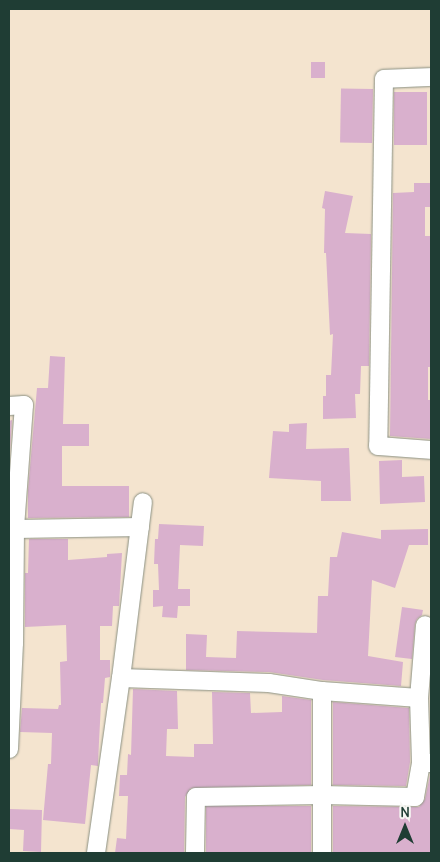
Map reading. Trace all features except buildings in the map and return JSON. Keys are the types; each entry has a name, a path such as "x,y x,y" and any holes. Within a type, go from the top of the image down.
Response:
{"street":[{"path":"431,77 384,80 378,446 431,450"},
{"path":"9,406 24,405 12,529 9,749"},
{"path":"96,853 121,678 143,502"},
{"path":"12,529 140,526"},
{"path":"196,853 196,797 322,795 416,797 426,763 419,698 425,625"},
{"path":"121,678 269,683 322,691 419,698"},
{"path":"322,691 322,853"}]}
